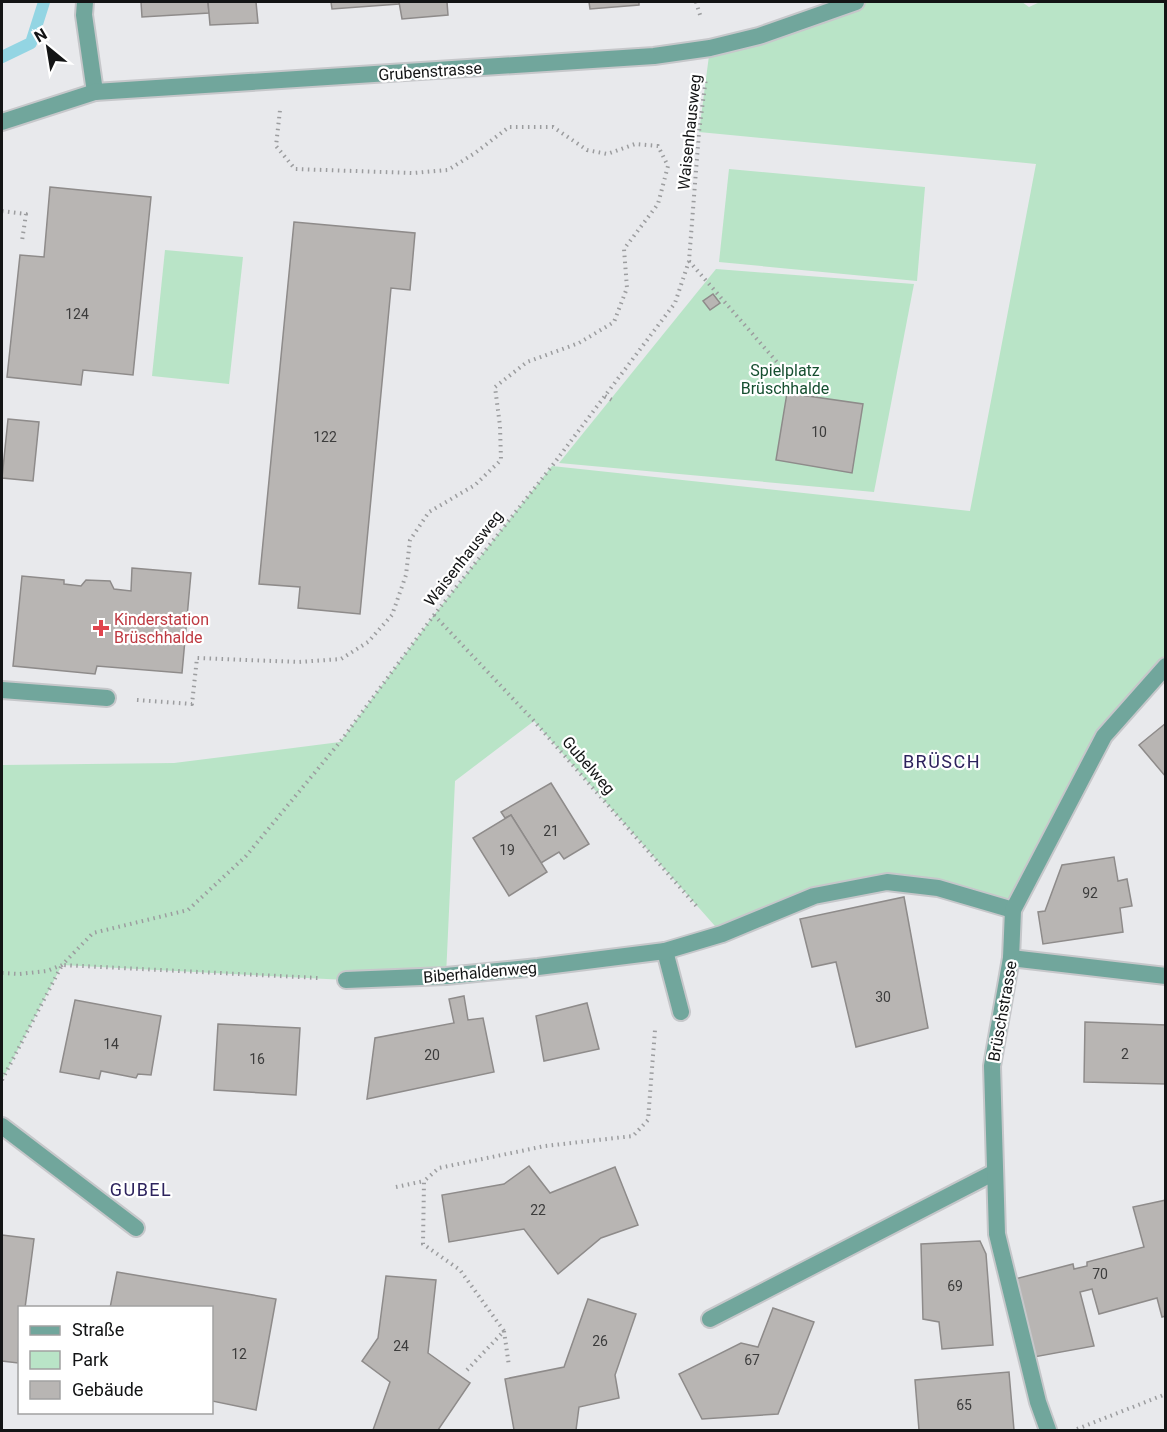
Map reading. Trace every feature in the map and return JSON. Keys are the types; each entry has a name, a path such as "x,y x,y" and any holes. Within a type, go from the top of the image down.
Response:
{"street":[{"path":"85,2 84,15 95,92"},
{"name":"Grubenstrasse","path":"2,122 95,92 654,56 710,48 759,36 856,2"},
{"name":"Brüschstrasse","path":"1048,1431 1038,1401 997,1234 992,1066 1011,958 1013,910 1104,736 1166,666"},
{"path":"2,690 107,698"},
{"name":"Biberhaldenweg","path":"346,980 446,976 664,951 722,934 814,896 887,882 938,888 1013,910"},
{"path":"664,951 681,1012"},
{"path":"1011,958 1166,976"},
{"path":"2,1126 136,1228"},
{"path":"710,1319 995,1172"}],"path":[{"name":"Waisenhausweg","path":"62,965 93,933 188,910 246,856 340,742 434,615 552,466 675,303 689,261 699,132 710,48"},
{"path":"107,698 192,704 197,658 299,662 341,659 368,642 392,615 405,575 410,540 429,512 475,484 501,460 495,387 527,362 579,343 614,322 627,288 624,249 658,204 668,166 658,146 635,144 607,154 587,150 553,127 509,127 448,170 413,173 295,169 276,146 280,110"},
{"path":"2,211 26,214 22,241"},
{"path":"689,261 783,369"},
{"path":"605,396 612,400"},
{"name":"Gubelweg","path":"434,615 534,721 722,934"},
{"path":"2,1080 62,965"},
{"path":"2,973 47,971 62,965 346,980"},
{"path":"396,1187 424,1181 439,1168 545,1146 633,1136 648,1120 655,1030 681,1012"},
{"path":"424,1181 423,1244 460,1270 504,1331 509,1366"},
{"path":"467,1370 504,1331"},
{"path":"1074,1431 1166,1394"}],"green space":[{"path":"856,2 1022,2 1029,7 1040,2 1165,2 1165,666 1104,736 1013,910 887,882 722,934 534,721 455,781 446,976 346,980 62,965 2,1080 2,765 174,763 340,742 434,615 552,466 970,511 1036,164 699,132 710,48"},
{"path":"729,169 925,187 917,281 719,262"},
{"path":"165,250 243,257 229,384 152,376"},
{"name":"Spielplatz Brüschhalde","path":"716,269 914,284 874,492 559,463"}],"building":[{"path":"141,2 208,2 209,13 142,17"},
{"path":"208,2 256,2 258,23 210,25"},
{"path":"331,2 399,2 399,4 332,9"},
{"path":"399,2 447,2 448,15 402,19"},
{"path":"589,2 639,2 639,5 590,9"},
{"path":"50,187 151,197 133,375 83,370 81,385 7,377 20,255 44,257"},
{"path":"294,222 415,233 410,290 391,288 360,614 298,608 300,587 259,584"},
{"path":"713,294 720,303 710,310 703,301"},
{"path":"787,393 863,404 852,473 776,460"},
{"path":"8,419 39,422 33,481 2,478"},
{"name":"Kinderstation Brüschhalde","path":"132,568 191,573 182,673 97,666 95,674 13,666 22,576 64,580 64,584 81,586 86,580 110,581 114,589 131,591"},
{"path":"1166,723 1166,777 1139,745"},
{"path":"551,783 589,844 564,859 559,852 541,863 511,815 505,818 501,812"},
{"path":"511,815 547,872 509,896 473,838"},
{"path":"1114,857 1118,881 1127,879 1132,906 1120,908 1123,932 1043,944 1038,912 1045,911 1062,865"},
{"path":"904,897 928,1028 856,1047 836,962 812,967 800,919"},
{"path":"464,996 468,1020 483,1018 494,1072 367,1099 375,1038 454,1023 449,999"},
{"path":"75,1000 161,1016 151,1075 138,1074 136,1078 101,1071 99,1079 60,1072"},
{"path":"587,1003 599,1049 544,1061 536,1016"},
{"path":"1085,1022 1166,1025 1166,1084 1084,1082"},
{"path":"218,1024 300,1028 296,1095 214,1090"},
{"path":"529,1166 550,1193 615,1167 638,1225 601,1238 558,1274 524,1229 449,1242 442,1195 504,1184"},
{"path":"1166,1200 1166,1316 1162,1317 1157,1298 1099,1314 1092,1289 1080,1292 1094,1346 1034,1357 1015,1279 1073,1264 1074,1269 1087,1266 1087,1262 1144,1247 1133,1207"},
{"path":"2,1235 34,1239 25,1306 18,1306 18,1363 2,1361"},
{"path":"980,1241 986,1254 993,1345 942,1349 939,1322 923,1319 921,1244"},
{"path":"117,1272 276,1299 256,1410 213,1401 213,1306 110,1306"},
{"path":"386,1276 436,1280 428,1353 470,1383 438,1430 373,1430 390,1382 362,1361 378,1338"},
{"path":"588,1299 636,1314 615,1375 619,1398 579,1407 576,1430 514,1430 505,1379 564,1367"},
{"path":"773,1308 814,1322 778,1414 702,1419 679,1374 741,1343 758,1347"},
{"path":"1009,1372 1014,1430 919,1430 915,1380"}],"waterway":[{"path":"2,57 31,43 44,2"}],"place":[{"name":"Kinderstation Brüschhalde","path":"101,628"}],"district":[{"name":"BRÜSCH","path":"942,762"},
{"name":"GUBEL","path":"141,1190"}]}
